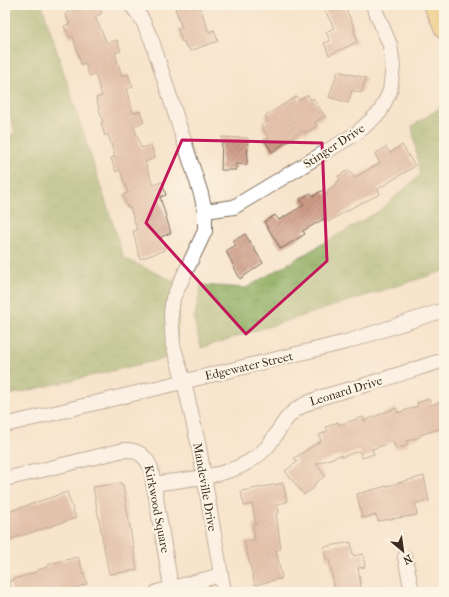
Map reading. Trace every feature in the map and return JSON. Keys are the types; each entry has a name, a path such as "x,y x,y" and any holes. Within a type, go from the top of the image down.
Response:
{"main road":[{"path":"433,5 444,30"}],"street":[{"path":"131,5 142,19 152,41 201,194 205,212 205,231 174,298 171,314 173,345 184,382"},
{"name":"Stinger Drive","path":"205,212 234,208 357,133 380,112 390,91 393,66 390,45 373,5"},
{"name":"Edgewater Street","path":"5,425 346,342 444,310"},
{"name":"Leonard Drive","path":"154,484 232,470 252,460 268,445 287,417 299,407 313,400 444,360"},
{"name":"Mandeville Drive","path":"184,382 204,476 224,592"},
{"name":"Kirkwood Square","path":"5,480 26,473 128,450 142,454 148,461 154,484 171,587"},
{"path":"405,557 412,592"},
{"path":"157,592 221,574"}],"highlighted area":[{"path":"182,140 322,143 327,261 246,334 146,223"}],"green space":[{"path":"5,5 42,5 124,258 180,284 176,356 5,396 5,138 15,133 5,96"},
{"path":"444,105 444,271 201,348 194,320 201,285 246,288 379,211 420,175 412,126"}],"building":[{"path":"84,5 98,5 102,13 95,17 107,43 117,40 121,51 115,53 122,76 128,74 133,87 126,89 133,113 140,111 144,122 134,126 141,148 151,145 155,158 145,162 153,185 162,182 166,195 160,197 171,233 161,237 165,250 140,259 133,231 137,230 130,207 127,207 123,195 128,193 120,170 116,172 111,158 115,157 108,134 105,136 101,123 103,122 96,98 102,96 95,74 89,76 85,63 81,64 73,36 70,38 64,26 70,24 65,14"},
{"path":"174,5 199,5 209,32 214,30 218,41 190,51 188,46 186,47 184,41 182,42 178,29 182,28"},
{"path":"322,5 344,5 355,29 357,42 329,55 324,43 330,41 326,32 334,28"},
{"path":"338,71 366,78 361,93 352,90 348,103 329,97"},
{"path":"308,95 311,100 313,98 325,116 315,122 317,126 305,133 304,130 272,152 264,139 269,139 261,126 268,121 265,116 297,96 299,100"},
{"path":"222,137 248,138 247,165 236,164 236,170 221,170"},
{"path":"402,145 415,166 378,189 380,194 355,206 328,222 325,218 303,231 305,234 281,249 264,222 275,215 279,220 304,205 300,199 311,193 313,196 323,190 326,195 340,179 338,176 349,170 354,178 380,163 375,154 386,147 390,153"},
{"path":"245,234 263,263 240,279 226,251 236,245 233,241"},
{"path":"429,399 431,405 444,401 444,427 406,441 408,445 396,449 393,442 372,449 374,454 362,458 360,452 358,451 342,457 341,455 316,464 325,476 314,484 315,487 304,495 285,471 297,462 294,458 321,441 319,435 328,431 326,427 338,422 339,425 363,417 364,421 396,408 398,413 418,406 417,403"},
{"path":"424,476 429,501 415,503 417,515 378,521 376,515 362,518 357,494"},
{"path":"121,483 121,485 123,485 137,570 109,574 93,487"},
{"path":"283,483 287,502 277,504 279,513 276,514 281,549 276,550 282,578 255,585 244,542 255,540 253,525 256,524 252,504 244,506 241,491"},
{"path":"67,492 76,518 5,541 5,513"},
{"path":"351,542 353,556 363,554 365,567 358,568 362,592 335,592 329,559 326,559 324,547"},
{"path":"78,557 87,584 63,592 12,592 9,581 36,572 49,566 49,564"}]}
